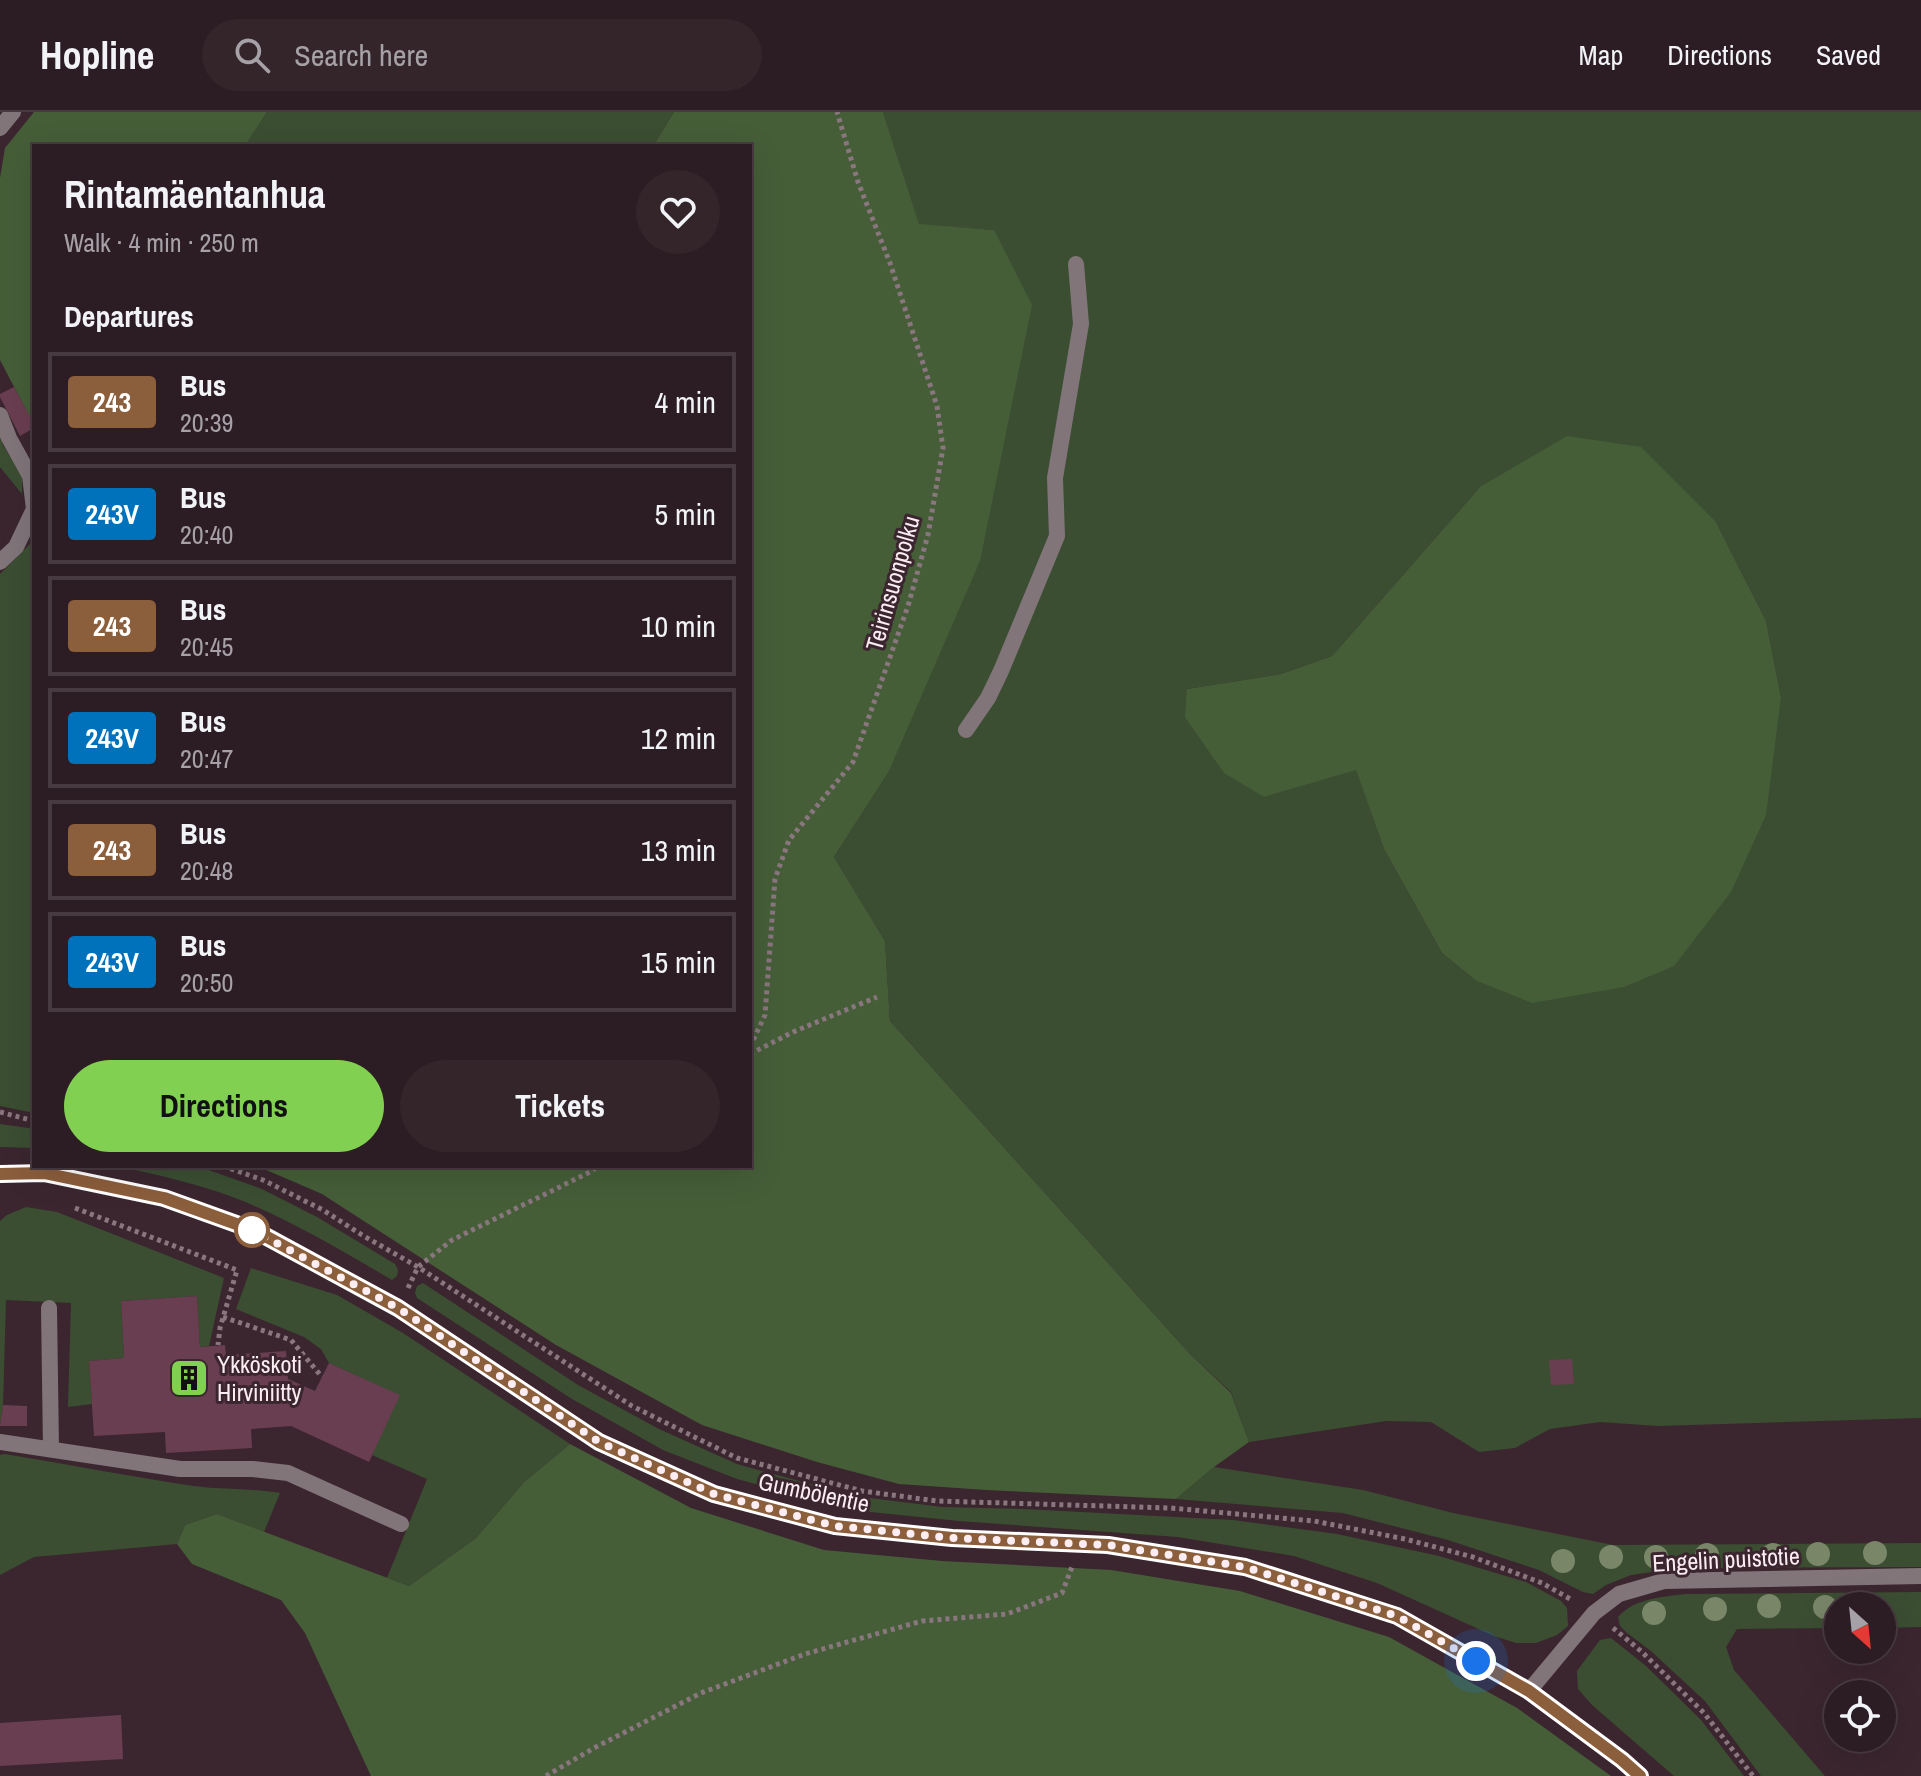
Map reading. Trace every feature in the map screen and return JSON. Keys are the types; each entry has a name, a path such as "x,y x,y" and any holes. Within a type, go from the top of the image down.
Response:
{"main road":[{"name":"Gumbölentie","path":"0,1174 44,1173 164,1198 256,1231 398,1308 599,1442 714,1494 835,1526 952,1538 1108,1545 1245,1567 1397,1616 1529,1691 1640,1776"}],"street":[{"path":"0,128 13,112"},
{"path":"966,730 988,698 1001,671 1057,536 1055,478 1081,324 1076,264"},
{"path":"0,415 30,476 32,492"},
{"path":"0,562 16,547 32,513"},
{"path":"49,1308 51,1449"},
{"path":"0,1442 180,1469 253,1469 288,1473 401,1524"},
{"name":"Engelin puistotie","path":"1529,1691 1594,1613 1619,1594 1664,1581 1921,1576"}],"path":[{"name":"Teirinsuonpolku","path":"752,1043 765,1015 775,879 789,840 853,762 908,606 928,535 943,448 937,406 890,263 858,182 837,112"},
{"path":"752,1053 877,997"},
{"path":"0,1112 32,1120"},
{"path":"229,1168 263,1180 323,1210 418,1267 632,1406 737,1458 862,1491 937,1501 1171,1508 1314,1521 1405,1539 1473,1557 1542,1583 1594,1613 1641,1651 1704,1713 1753,1776"},
{"path":"418,1267 452,1240 595,1168"},
{"path":"71,1207 237,1270 218,1345"},
{"path":"223,1317 291,1340 322,1377"},
{"path":"546,1776 701,1693 805,1654 922,1621 1007,1614 1062,1593 1081,1544"}],"green space":[{"path":"34,112 267,112 246,144 32,144 32,421 0,360 0,178 5,148"},
{"path":"267,112 674,112 654,144 246,144"},
{"path":"674,112 883,112 919,224 994,230 1032,305 980,561 888,773 834,857 885,941 890,1021 1189,1353 1231,1393 1249,1442 1176,1499 899,1484 817,1462 702,1425 556,1345 322,1194 262,1168 752,1168 752,144 654,144"},
{"path":"883,112 1921,112 1921,1418 1658,1426 1600,1422 1550,1429 1515,1448 1479,1452 1431,1422 1386,1421 1249,1442 1231,1392 1189,1353 890,1021 885,941 834,857 888,773 994,230 919,225","holes":["1480,487 1716,522 1766,621 1781,697 1475,980 1442,953 1384,849 1356,769 1264,797 1187,689 1281,674 1332,656"]},
{"path":"0,435 22,476 22,494 0,467"},
{"path":"1567,436 1641,447 1716,522 1766,621 1781,697 1766,815 1731,892 1674,966 1624,987 1532,1003 1475,980 1442,953 1384,849 1356,770 1264,797 1224,773 1185,717 1187,689 1281,674 1332,656 1480,487"},
{"path":"32,542 32,1113 0,1106 0,574"},
{"path":"0,1124 32,1130 32,1148 0,1147"},
{"path":"126,1168 203,1168 262,1189 317,1217 395,1264 397,1276 392,1280 300,1228 243,1201"},
{"path":"26,1207 57,1212 224,1278 209,1346 200,1347 197,1296 121,1301 124,1358 89,1361 92,1404 68,1407 71,1303 6,1300 0,1426 0,1221"},
{"path":"251,1268 337,1295 403,1333 570,1444 524,1482 476,1538 409,1586 387,1578 427,1479 372,1455 399,1395 329,1363 321,1349 304,1337 236,1309"},
{"path":"423,1283 578,1385 659,1429 737,1464 854,1496 942,1507 1233,1520 1337,1534 1439,1556 1526,1582 1561,1601 1567,1608 1568,1626 1557,1635 1536,1643 1516,1643 1377,1583 1294,1556 1178,1537 851,1510 737,1479 663,1450 572,1399 417,1298 417,1286"},
{"path":"570,1444 691,1508 824,1550 942,1561 1111,1570 1240,1591 1389,1637 1517,1708 1611,1776 371,1776 305,1633 281,1600 192,1564 177,1544 185,1525 217,1514 409,1586 476,1538 524,1482"},
{"path":"0,1455 194,1486 280,1493 264,1532 217,1514 185,1525 177,1544 34,1557 0,1575"},
{"path":"1214,1467 1363,1490 1453,1513 1613,1545 1921,1543 1921,1567 1680,1568 1631,1575 1593,1594 1539,1570 1448,1540 1343,1513 1176,1499"},
{"path":"1896,1592 1921,1592 1921,1627 1896,1628"},
{"path":"1824,1593 1824,1628 1737,1629 1726,1647 1734,1670 1825,1776 1761,1776 1705,1701 1620,1626 1618,1617 1632,1606 1686,1594"},
{"path":"1611,1638 1646,1666 1701,1720 1744,1776 1674,1776 1592,1705 1578,1689 1577,1671 1600,1640"}],"building":[{"path":"14,387 32,420 32,429 20,436 0,394"},
{"name":"Ykköskoti Hirviniitty","path":"197,1296 200,1347 225,1345 226,1355 286,1351 288,1379 315,1391 329,1363 400,1395 369,1462 291,1426 251,1429 252,1448 166,1453 165,1432 94,1436 89,1361 124,1358 121,1301"},
{"path":"1572,1359 1574,1384 1551,1385 1549,1360"},
{"path":"3,1405 27,1406 27,1426 0,1426"},
{"path":"121,1715 123,1759 0,1766 0,1723"}],"bus line":[{"name":"243","path":"0,1174 44,1173 164,1198 256,1231 398,1308 599,1442 714,1494 835,1526 952,1538 1108,1545 1245,1567 1397,1616 1529,1691 1640,1776"}],"place":[{"name":"Ykköskoti Hirviniitty","path":"189,1378"}],"route":[{"path":"252,1230 398,1308 599,1442 714,1494 835,1526 952,1538 1108,1545 1245,1567 1397,1616 1476,1661"}]}
